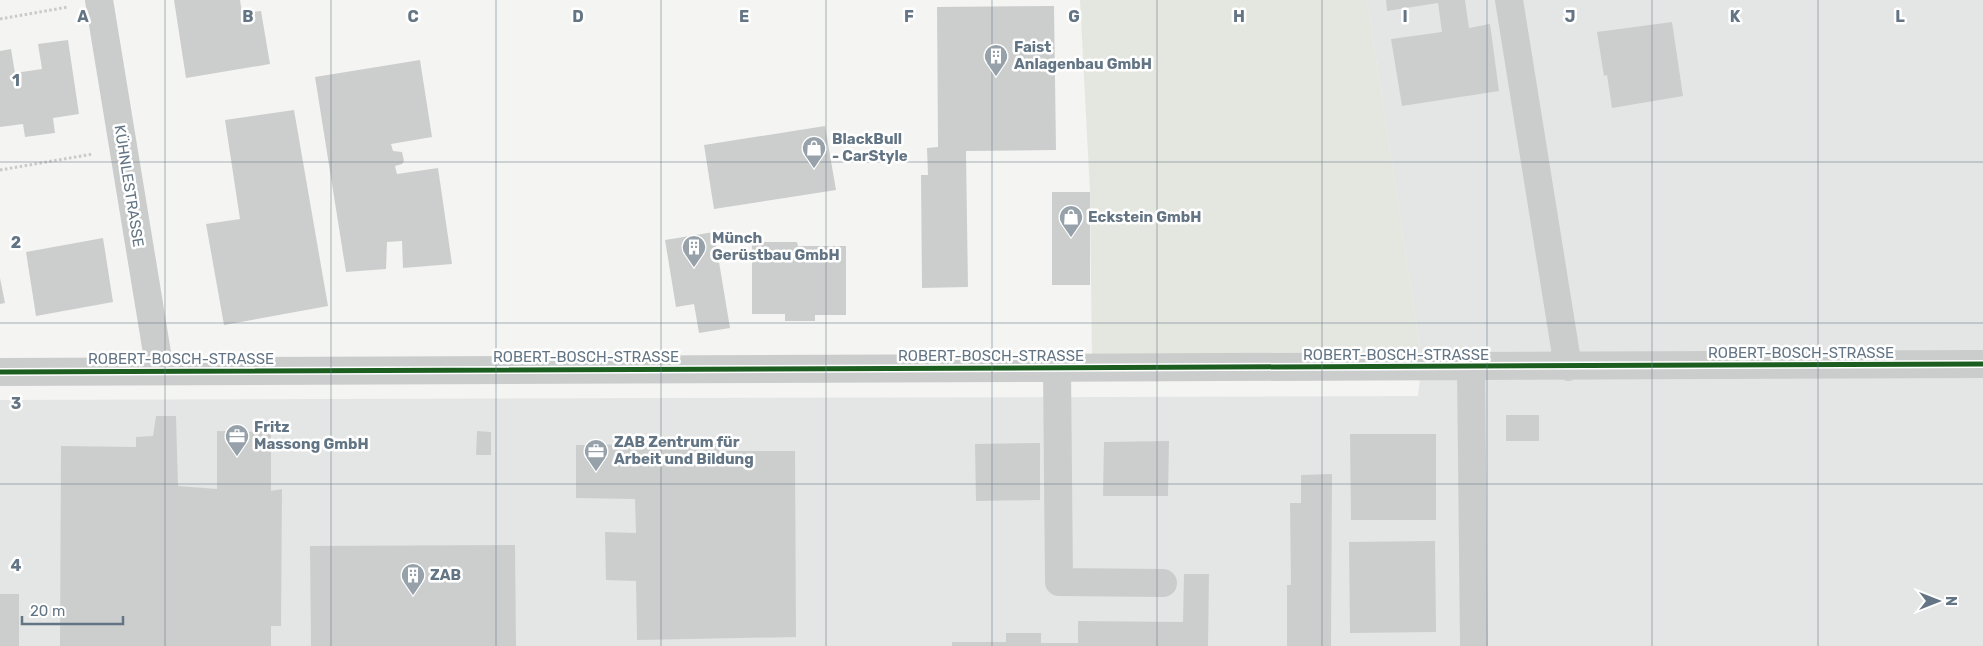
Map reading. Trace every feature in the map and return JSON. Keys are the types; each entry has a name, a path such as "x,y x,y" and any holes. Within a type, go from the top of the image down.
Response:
{"street":[{"path":"1509,0 1536,155 1568,367"},
{"name":"KÜHNLESTRASSE","path":"99,1 160,371"},
{"name":"ROBERT-BOSCH-STRASSE","path":"0,372 1983,364"},
{"path":"1471,367 1474,646"},
{"path":"1057,368 1059,582 1163,583"}],"path":[{"path":"0,19 99,1"},
{"path":"0,170 123,149"}],"shaded area":[{"path":"1080,0 1367,0 1422,361 1092,360 1090,192"},
{"path":"1367,0 1983,0 1983,646 0,646 0,400 1418,396 1422,361"}],"building":[{"path":"174,0 240,0 242,13 261,11 270,64 186,78"},
{"path":"1386,0 1465,0 1469,28 1490,24 1499,91 1402,106 1391,39 1442,32 1438,3 1387,11"},
{"name":"Faist Anlagenbau GmbH","path":"1054,6 1056,150 966,151 968,287 922,288 921,175 928,175 927,148 938,147 937,7"},
{"path":"1672,22 1683,96 1612,108 1607,75 1604,76 1597,32"},
{"path":"68,40 79,114 53,118 55,133 25,137 23,124 0,127 0,51 11,49 15,73 42,69 38,44"},
{"path":"420,60 432,137 391,144 393,151 402,152 404,161 402,164 395,166 397,174 438,168 452,264 403,268 402,241 387,242 386,269 346,272 315,77"},
{"path":"294,110 328,306 224,325 206,224 240,219 225,120"},
{"path":"825,126 836,190 714,209 704,145"},
{"name":"Eckstein GmbH","path":"1052,192 1090,192 1090,285 1052,285"},
{"name":"Münch Gerüstbau GmbH","path":"714,232 730,328 699,333 694,304 676,307 665,240"},
{"path":"103,238 113,302 36,316 26,252"},
{"path":"752,242 797,242 798,246 846,246 846,315 815,315 815,321 785,321 785,314 752,314"},
{"path":"0,278 5,303 0,304"},
{"path":"1506,415 1539,415 1539,441 1506,441"},
{"path":"156,416 176,416 178,486 217,489 217,431 271,432 271,491 282,489 281,626 271,626 271,646 60,646 61,446 136,447 136,437 153,436"},
{"path":"477,431 491,432 491,455 476,455"},
{"path":"1350,434 1436,434 1436,520 1351,520"},
{"path":"1169,441 1168,496 1103,496 1104,442"},
{"path":"719,443 719,451 795,451 796,637 637,640 636,581 606,580 605,532 636,533 635,499 576,498 576,445"},
{"path":"1040,443 1040,500 976,501 975,444"},
{"path":"1332,474 1331,646 1287,646 1287,585 1291,585 1290,503 1301,503 1301,475"},
{"path":"1435,541 1436,632 1350,633 1349,542"},
{"name":"ZAB","path":"515,545 516,646 311,646 310,546"},
{"path":"1184,574 1209,574 1208,646 952,646 952,642 1006,642 1006,633 1041,633 1041,643 1078,643 1078,621 1183,622"},
{"path":"0,594 19,594 19,646 0,646"}],"cycle path":[{"path":"0,372 1983,364"}],"place":[{"name":"Faist Anlagenbau GmbH","path":"996,77"},
{"name":"BlackBull - CarStyle","path":"814,169"},
{"name":"Eckstein GmbH","path":"1071,238"},
{"name":"Münch Gerüstbau GmbH","path":"694,268"},
{"name":"Fritz Massong GmbH","path":"237,457"},
{"name":"ZAB Zentrum für Arbeit und Bildung","path":"596,472"},
{"name":"ZAB","path":"413,596"}]}
